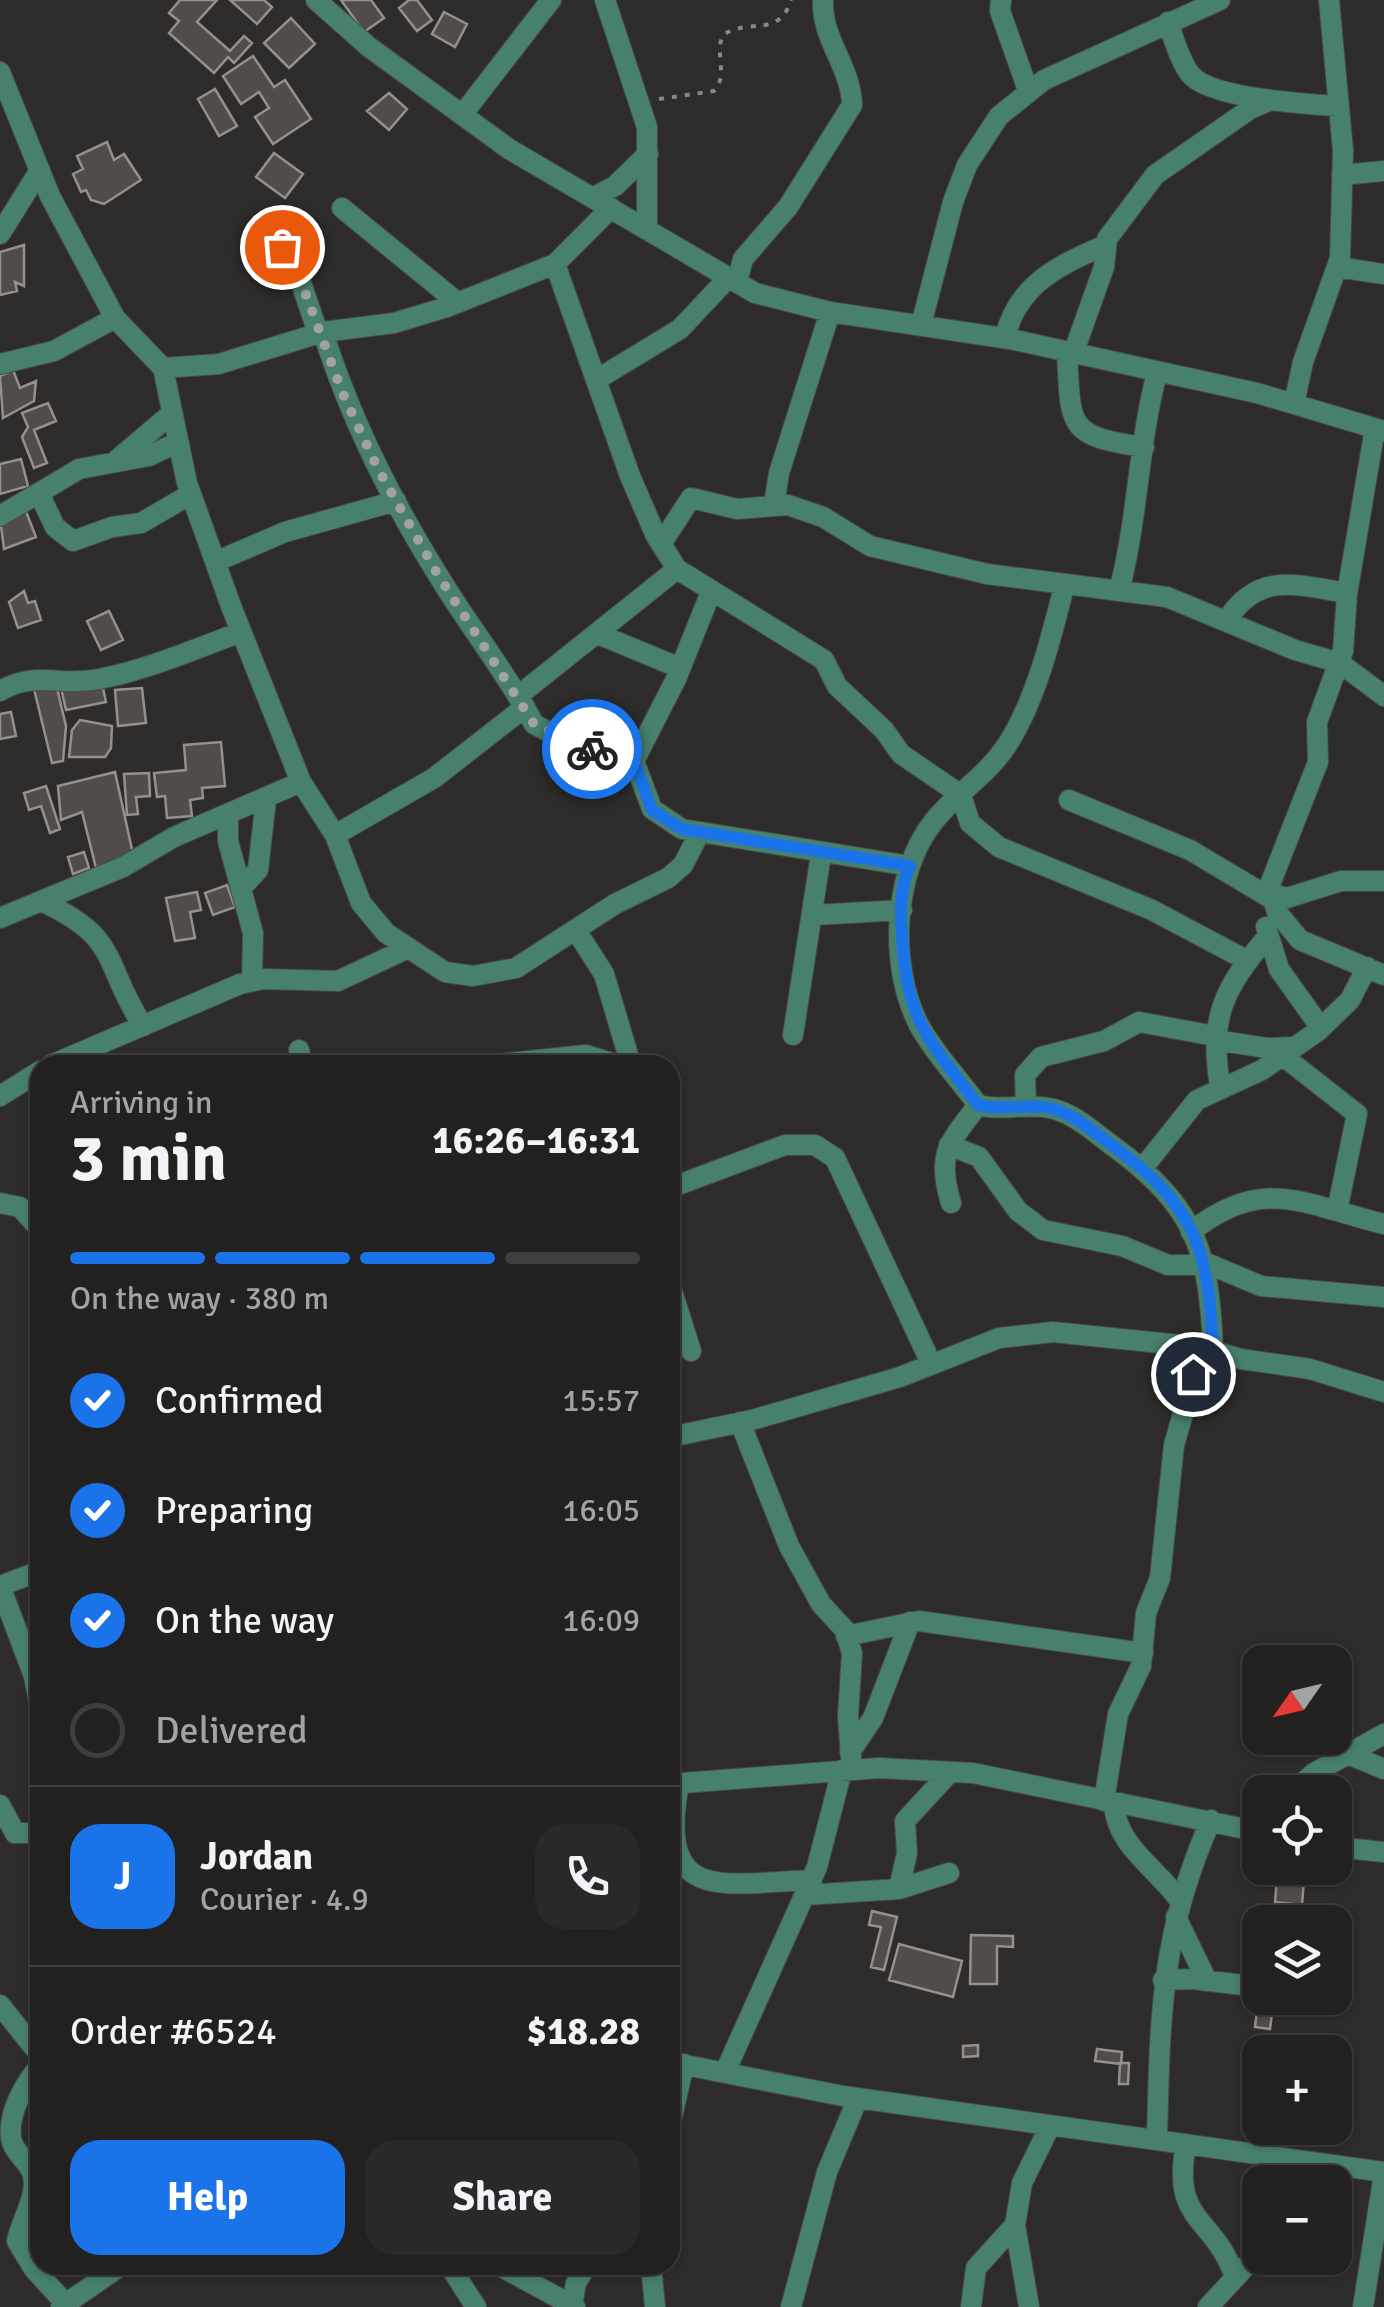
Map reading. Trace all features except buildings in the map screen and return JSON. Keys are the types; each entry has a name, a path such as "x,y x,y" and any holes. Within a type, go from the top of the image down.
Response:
{"street":[{"path":"462,115 551,0"},
{"path":"604,0 640,102 648,154 647,230"},
{"path":"596,380 680,329 732,280 788,207 852,104 847,79 824,28 823,0"},
{"path":"1001,0 1000,10 1028,90"},
{"path":"921,325 968,164 999,116 1028,90 1220,0"},
{"path":"1294,404 1303,362 1337,267 1342,175 1330,5 1352,0"},
{"path":"323,3 510,149 755,292 830,312 1004,338 1294,404 1379,430 1374,496 1347,592 1340,663 1316,722 1314,778 1272,872 1266,941 1283,974 1306,1070 1358,1114 1337,1211"},
{"path":"1168,22 1194,78 1206,86 1271,100 1337,106"},
{"path":"0,72 40,170 115,318 164,368 176,443 215,562 301,782 335,835 361,903 406,949 445,972 473,976 516,968 615,904 668,878 683,865 700,832"},
{"path":"1144,447 1085,433 1072,419 1070,353 1104,267 1110,233 1160,169 1271,100"},
{"path":"164,368 219,364 321,332 394,323 555,264 615,186 648,154"},
{"path":"0,234 40,170"},
{"path":"1342,175 1384,171"},
{"path":"342,208 458,302"},
{"path":"1004,338 1009,317 1029,288 1080,256 1106,246"},
{"path":"255,248 282,247 293,260 343,394 396,500 438,575 534,724 560,738 634,761"},
{"path":"555,264 630,476 661,544 677,569 824,660 837,686 884,730 901,754 961,795 970,823 999,848 1152,910 1246,962 1283,974"},
{"path":"1337,267 1384,274"},
{"path":"774,504 779,473 830,312"},
{"path":"0,364 54,351 115,318"},
{"path":"1119,591 1130,548 1157,373"},
{"path":"115,461 170,415"},
{"path":"0,516 78,470 149,456 176,443"},
{"path":"38,493 54,527 73,541 112,526 142,523 191,494"},
{"path":"661,544 690,498 737,509 774,504 823,517 870,546 1064,587 1167,597 1378,680"},
{"path":"215,562 284,532 396,500"},
{"path":"335,835 434,778 677,569"},
{"path":"1228,620 1241,598 1266,586 1347,592"},
{"path":"978,1105 920,1026 910,1001 905,988 902,910 910,866 932,823 986,775 1010,740 1064,587"},
{"path":"711,592 680,668 634,761 652,810 667,822 700,832 910,866"},
{"path":"0,691 32,676 66,684 101,679 242,632"},
{"path":"598,634 680,668"},
{"path":"0,918 70,890 301,782"},
{"path":"243,886 258,870 266,798"},
{"path":"1069,800 1190,850 1269,895 1287,898 1341,881 1384,881"},
{"path":"228,814 228,841 253,933 252,981"},
{"path":"793,1035 821,854"},
{"path":"70,890 90,929 114,963 143,1026"},
{"path":"1269,895 1300,940"},
{"path":"43,902 79,918 90,929"},
{"path":"814,915 902,910"},
{"path":"576,932 604,974 629,1055"},
{"path":"1142,1169 1183,1114 1220,1086 1262,1070 1302,1042 1376,971 1300,940 1224,948"},
{"path":"1220,1086 1215,1038 1220,1006 1246,962 1266,941"},
{"path":"71,1055 252,981 338,982 406,949"},
{"path":"1026,1107 1026,1074 1041,1057 1104,1041 1140,1022 1267,1048 1302,1042"},
{"path":"1302,1042 1306,1070"},
{"path":"0,1096 30,1077"},
{"path":"978,1105 1054,1109 1081,1122 1142,1169 1179,1208 1210,1282 1207,1349 1174,1445 1160,1578 1146,1612 1135,1682 1118,1714 1109,1802 1128,1845 1150,1862 1178,1909 1208,1981"},
{"path":"951,1203 942,1175 949,1145 978,1105"},
{"path":"949,1145 978,1157 1018,1211 1042,1230 1122,1246 1168,1265 1205,1263 1261,1286 1384,1297"},
{"path":"680,1184 785,1146 815,1146 834,1158 931,1363"},
{"path":"1192,1232 1234,1202 1255,1196 1278,1196 1384,1224"},
{"path":"0,1203 20,1207 30,1218"},
{"path":"680,1316 691,1351"},
{"path":"680,1435 900,1377 999,1338 1053,1332 1207,1349 1310,1369 1384,1392"},
{"path":"740,1422 789,1546 814,1593 846,1636 852,1653 848,1764"},
{"path":"30,1575 0,1586 30,1665"},
{"path":"846,1636 910,1622 960,1625 1142,1653"},
{"path":"724,2072 808,1888 848,1764 873,1718 910,1622"},
{"path":"1352,1754 1384,1734"},
{"path":"1312,1775 1350,1755 1384,1769"},
{"path":"680,1783 848,1764 950,1772 1242,1825"},
{"path":"899,1889 907,1853 905,1821 950,1772"},
{"path":"0,1805 15,1833 30,1833"},
{"path":"1157,2140 1164,1980 1186,1875 1210,1820"},
{"path":"1352,1849 1384,1852"},
{"path":"680,1857 708,1882 741,1886 899,1889 950,1873"},
{"path":"1164,1980 1242,1985"},
{"path":"0,2004 30,2042"},
{"path":"680,2064 858,2098 1384,2173 1364,2297 1349,2307"},
{"path":"30,2080 20,2095 11,2139 30,2169"},
{"path":"792,2307 827,2172 858,2098"},
{"path":"1029,2307 1015,2225 1022,2183 1050,2126"},
{"path":"1186,2144 1181,2171 1184,2199 1228,2258 1235,2277"},
{"path":"30,2200 17,2241 30,2262"},
{"path":"971,2307 976,2268 1015,2225"},
{"path":"1208,2307 1242,2270"},
{"path":"39,2275 64,2305 106,2275"},
{"path":"456,2275 476,2307"},
{"path":"517,2275 574,2306 576,2282 581,2275"},
{"path":"652,2275 655,2307"}],"path":[{"path":"640,102 714,91 722,78 719,52 723,35 735,28 774,25 782,20 791,0"}],"way so far":[{"path":"282,247 293,260 318,333 323,332 343,394 377,467 438,575 534,724 592,749"}],"route":[{"path":"592,749 634,761 652,810 682,829 910,866 905,876 901,921 905,988 920,1026 978,1105 1054,1109 1081,1122 1150,1175 1179,1208 1201,1250 1210,1282 1213,1350 1202,1347 1193,1374"}]}
